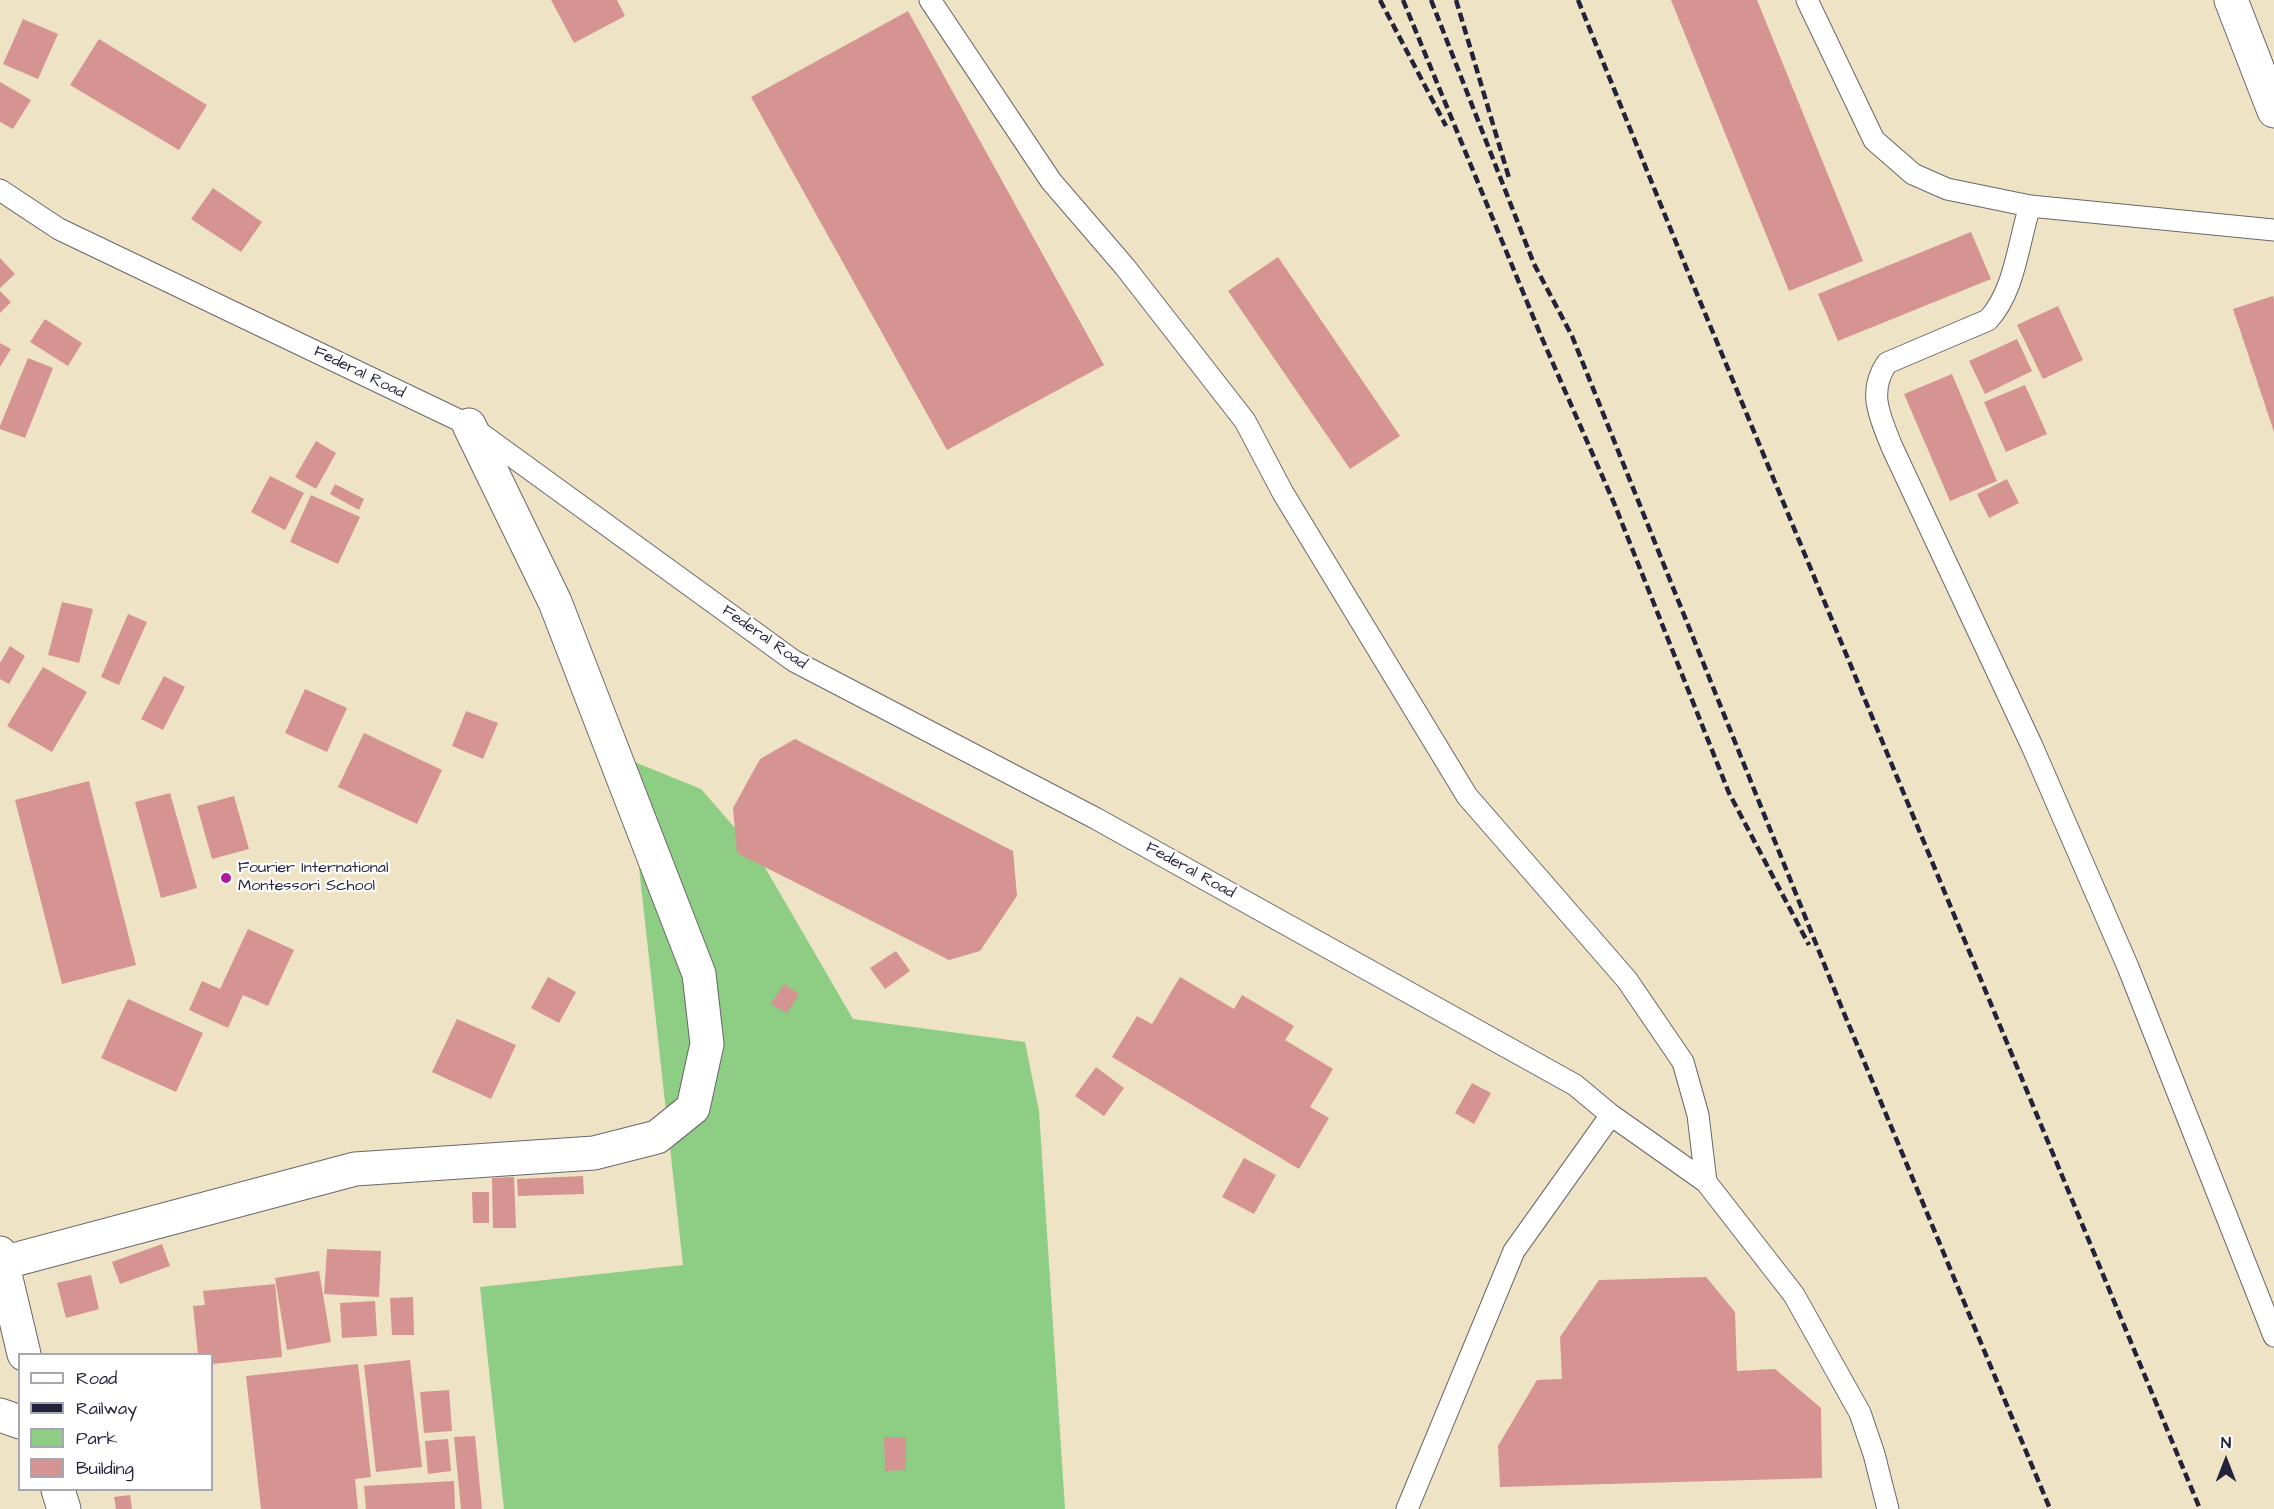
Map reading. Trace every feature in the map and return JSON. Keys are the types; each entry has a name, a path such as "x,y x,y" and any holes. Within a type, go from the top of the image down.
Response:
{"street":[{"path":"2231,0 2274,111"},
{"path":"24,1353 1,1258 355,1169 594,1153 657,1137 693,1108 707,1044 699,974 555,602 469,425"},
{"path":"0,1415 18,1421"},
{"path":"58,1491 64,1509"}],"lane":[{"path":"930,0 1051,181 1125,267 1245,421 1283,493 1467,796 1627,980 1683,1062 1698,1115 1706,1182 1794,1295 1860,1413 1874,1454 1888,1509"},
{"path":"1807,0 1874,140 1913,174 1947,189 2030,206 2274,230"},
{"name":"Federal Road","path":"0,190 59,229 469,425 794,662 1095,818 1575,1085 1611,1115 1706,1182"},
{"path":"2030,206 2013,269 1997,310 1988,320 1887,363 1879,375 1875,400 1892,447 2032,746 2128,967 2274,1336"},
{"path":"1407,1509 1514,1251 1611,1115"}],"green space":[{"path":"627,759 701,789 756,852 853,1019 1025,1042 1039,1111 1065,1509 504,1509 480,1287 683,1265"}],"building":[{"path":"551,0 617,0 625,16 574,43"},
{"path":"1671,0 1757,0 1863,261 1789,291"},
{"path":"908,11 1104,365 947,450 751,97"},
{"path":"23,19 58,34 38,79 3,64"},
{"path":"99,39 207,105 179,150 70,85"},
{"path":"0,82 31,100 13,129 0,122"},
{"path":"213,188 262,222 241,252 191,219"},
{"path":"1971,232 1991,279 1838,341 1818,294"},
{"path":"1278,257 1400,436 1350,469 1228,291"},
{"path":"0,258 15,274 0,288"},
{"path":"0,291 11,302 0,313"},
{"path":"2273,296 2274,300 2274,432 2233,309"},
{"path":"2058,306 2083,360 2043,379 2017,325"},
{"path":"45,319 82,343 68,366 30,342"},
{"path":"2017,339 2032,371 1985,394 1969,361"},
{"path":"0,343 11,349 0,367"},
{"path":"28,358 53,368 25,438 0,429 0,426"},
{"path":"1952,374 1997,481 1950,501 1904,394"},
{"path":"2025,385 2047,434 2006,452 1984,402"},
{"path":"316,441 336,453 316,489 295,477"},
{"path":"270,476 304,493 285,530 251,512"},
{"path":"2007,479 2019,503 1989,518 1977,494"},
{"path":"335,484 364,499 359,510 330,494"},
{"path":"311,495 360,517 338,564 290,542"},
{"path":"62,602 93,609 79,663 48,655"},
{"path":"128,614 147,622 119,685 101,677"},
{"path":"10,646 25,656 9,684 0,679 0,663"},
{"path":"43,667 87,692 52,752 7,726"},
{"path":"164,676 185,687 163,730 141,719"},
{"path":"305,689 347,708 327,752 285,733"},
{"path":"466,711 498,723 483,759 452,746"},
{"path":"364,733 442,770 417,824 338,787"},
{"path":"795,739 1013,851 1017,896 980,951 949,960 737,853 733,808 760,759"},
{"path":"89,781 136,965 62,984 15,800"},
{"path":"170,793 197,888 161,898 135,802"},
{"path":"234,796 249,849 212,859 197,806"},
{"path":"248,929 294,950 268,1006 243,995 228,1028 189,1010 202,981 220,989"},
{"path":"896,951 910,971 885,989 870,968"},
{"path":"548,977 576,992 559,1023 531,1008"},
{"path":"1180,977 1234,1009 1242,995 1294,1026 1285,1040 1333,1069 1310,1107 1329,1118 1299,1169 1112,1057 1137,1016 1152,1024"},
{"path":"784,984 799,994 787,1013 771,1004"},
{"path":"128,999 203,1033 176,1092 101,1058"},
{"path":"457,1019 516,1045 491,1099 432,1072"},
{"path":"1096,1067 1124,1088 1104,1116 1075,1096"},
{"path":"1472,1083 1491,1093 1474,1124 1455,1113"},
{"path":"1244,1158 1276,1175 1254,1214 1222,1197"},
{"path":"583,1176 584,1194 518,1196 517,1179"},
{"path":"514,1177 516,1228 493,1228 492,1178"},
{"path":"472,1192 489,1192 489,1223 473,1223"},
{"path":"162,1244 170,1266 120,1284 112,1262"},
{"path":"327,1249 381,1251 379,1297 324,1294"},
{"path":"319,1271 331,1342 287,1350 275,1278"},
{"path":"91,1275 99,1309 66,1318 57,1283"},
{"path":"1706,1277 1735,1312 1737,1371 1775,1369 1821,1408 1822,1478 1500,1487 1498,1446 1537,1380 1562,1379 1560,1337 1599,1280"},
{"path":"275,1284 282,1357 213,1364 213,1353 198,1353 193,1306 205,1305 203,1291"},
{"path":"413,1297 414,1335 392,1335 390,1298"},
{"path":"375,1301 377,1336 342,1338 340,1303"},
{"path":"410,1360 422,1467 376,1472 364,1365"},
{"path":"358,1364 371,1477 355,1479 358,1509 261,1509 246,1376"},
{"path":"449,1390 452,1431 424,1433 420,1392"},
{"path":"475,1436 482,1509 461,1509 454,1437"},
{"path":"884,1437 906,1437 906,1470 885,1471"},
{"path":"448,1439 451,1471 428,1474 425,1441"},
{"path":"454,1481 455,1509 366,1509 364,1486"},
{"path":"130,1495 132,1509 116,1509 114,1497"}],"railway":[{"path":"1380,0 1446,126"},
{"path":"1403,0 1541,336 1614,503 1729,793 1809,945"},
{"path":"1431,0 1534,264 1572,336 1841,1006 2050,1509"},
{"path":"1456,0 1509,178"},
{"path":"1578,0 1690,277 2200,1509"}],"place":[{"name":"Fourier International Montessori School","path":"226,878"}]}
